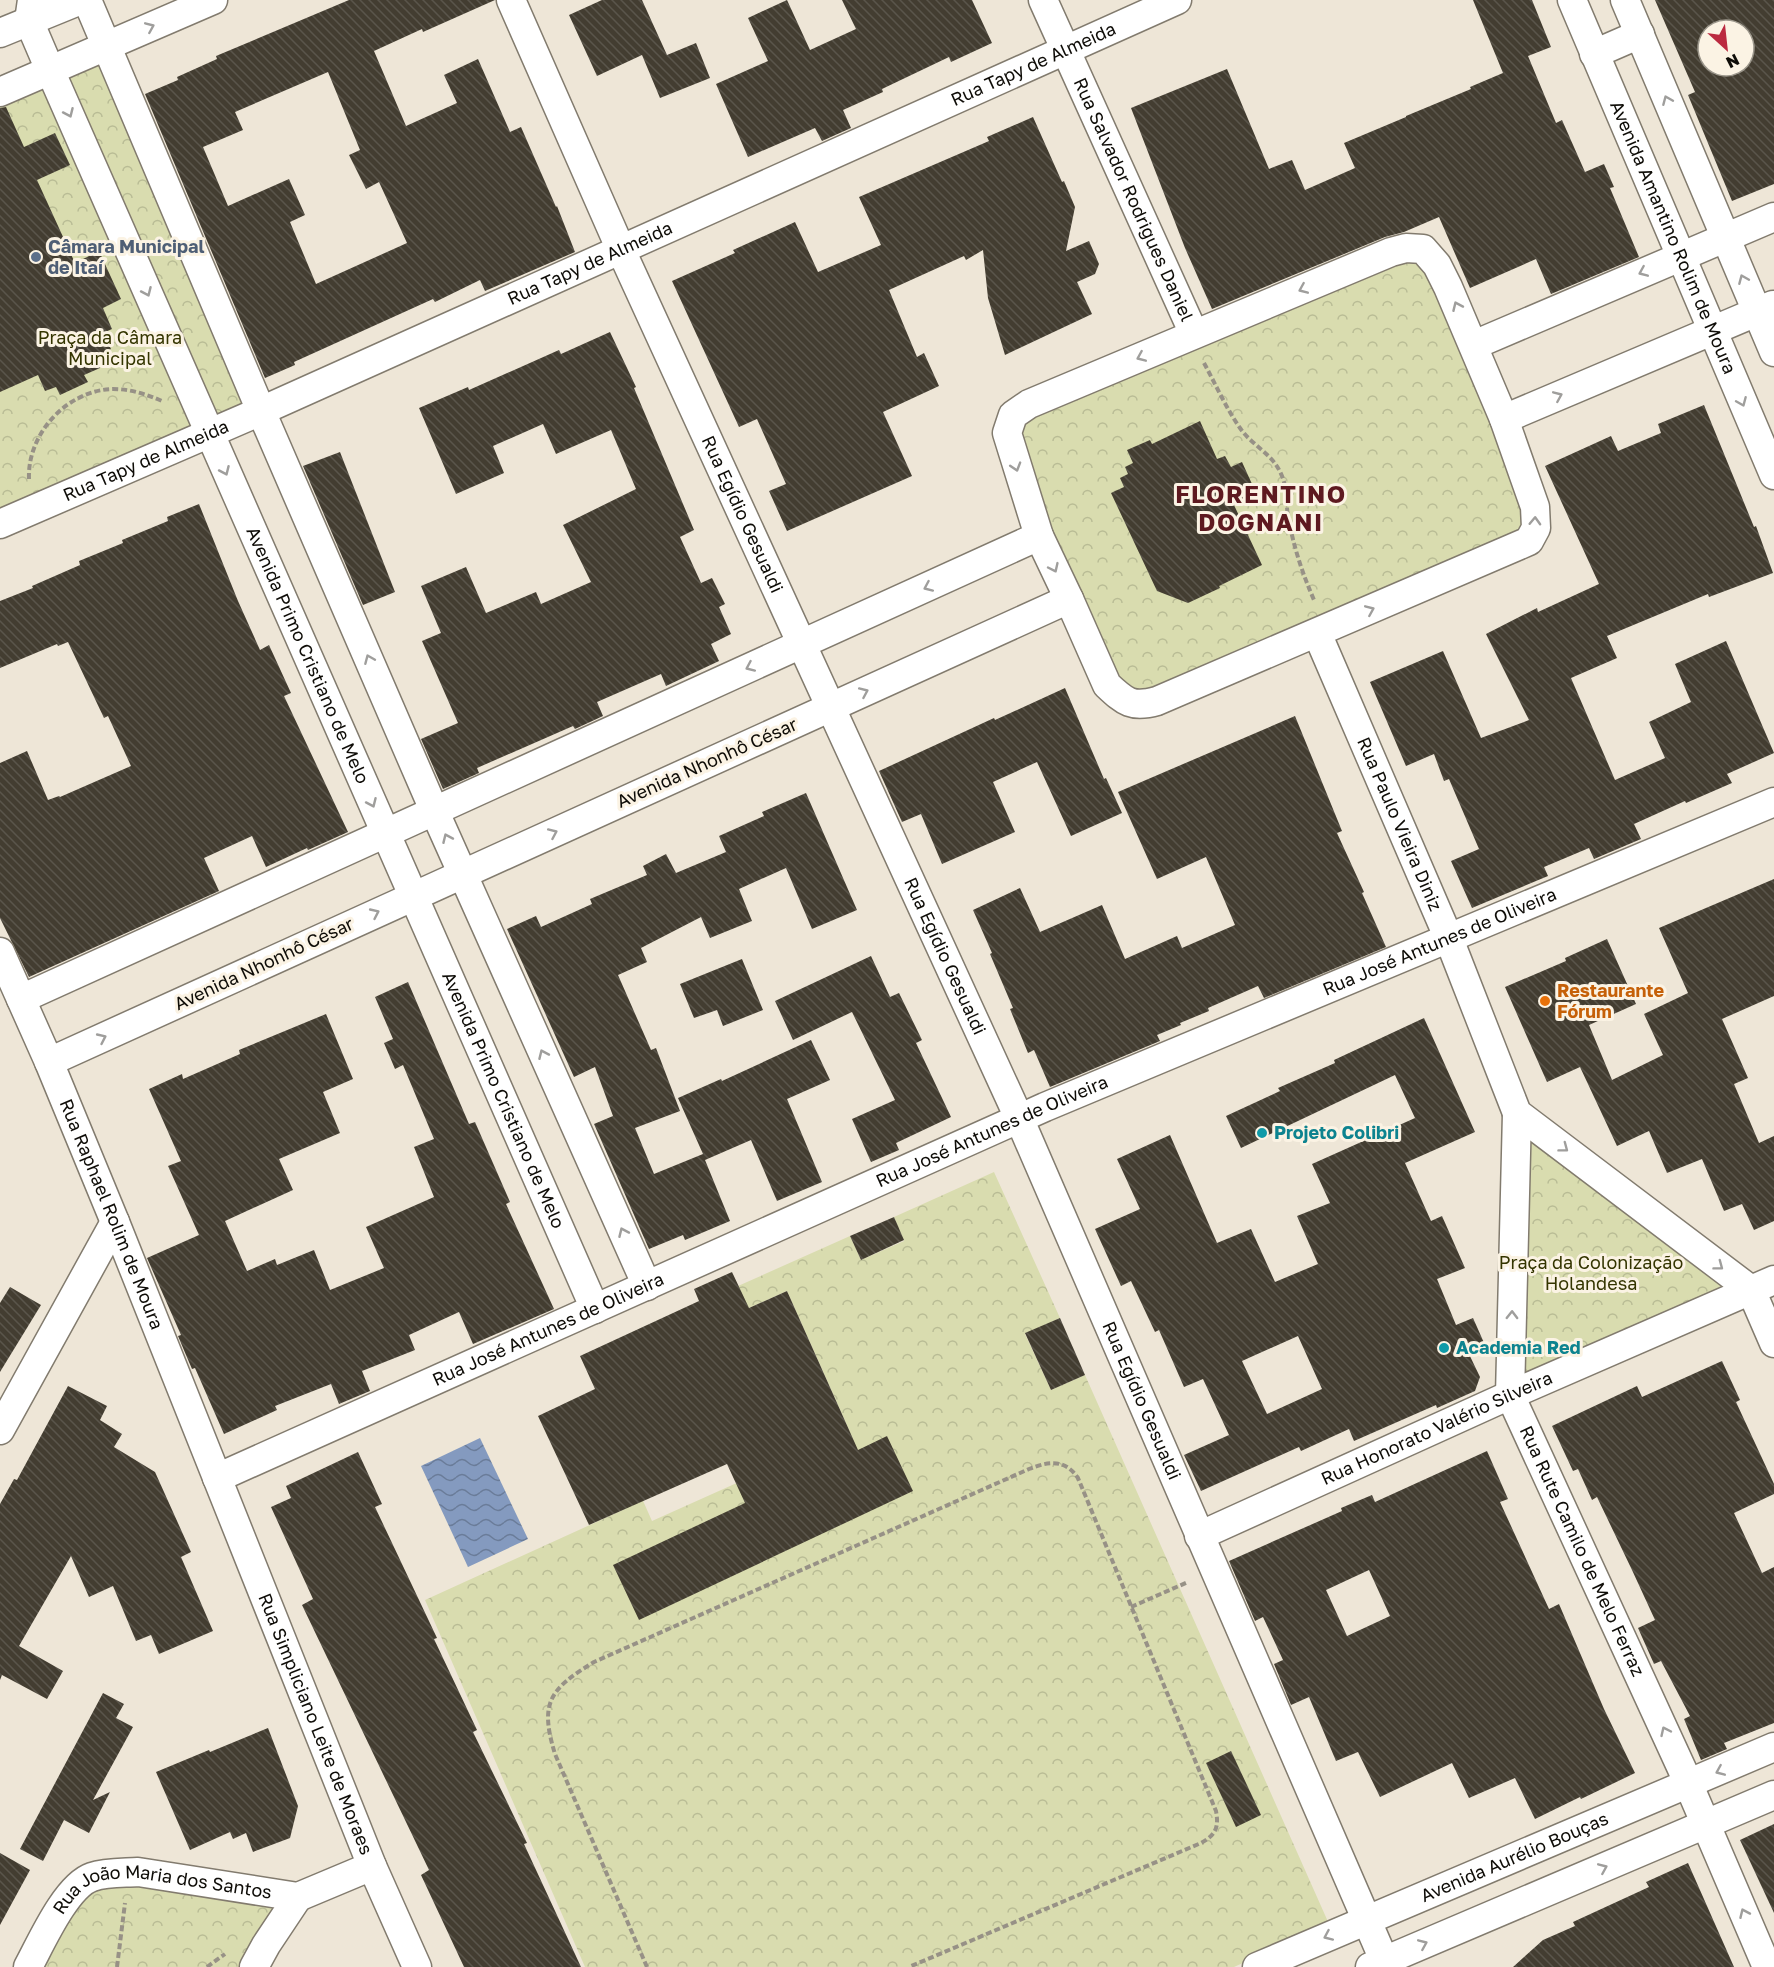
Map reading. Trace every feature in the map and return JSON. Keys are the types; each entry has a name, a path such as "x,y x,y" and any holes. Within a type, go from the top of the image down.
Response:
{"street":[{"path":"0,33 31,10 81,0"},
{"path":"87,0 261,411 434,810 646,1286"},
{"path":"0,92 213,0"},
{"name":"Rua Egídio Gesualdi","path":"511,0 621,250 1019,1118 1366,1920 1380,1965"},
{"name":"Rua Salvador Rodrigues Daniel","path":"1043,0 1194,334"},
{"name":"Rua Tapy de Almeida","path":"0,524 261,411 1177,0"},
{"name":"Avenida Amantino Rolim de Moura","path":"1572,0 1774,475"},
{"path":"1626,0 1725,237 1766,308 1774,352"},
{"name":"Avenida Primo Cristiano de Melo","path":"31,10 50,70 202,436 414,896 595,1309"},
{"path":"1594,54 1640,34"},
{"path":"1474,345 1774,217"},
{"path":"1406,248 1423,249 1437,265 1474,345 1504,418 1535,507 1536,528 1529,541 1157,701 1142,705 1132,704 1118,696 1107,685 1070,599 1039,536 1007,433 1013,415 1029,404 1406,248"},
{"path":"1504,418 1766,308"},
{"path":"21,999 1039,536"},
{"name":"Avenida Nhonhô César","path":"49,1062 1070,599"},
{"name":"Rua Paulo Vieira Diniz","path":"1322,630 1449,939 1517,1113"},
{"name":"Rua José Antunes de Oliveira","path":"217,1478 1019,1118 1774,802"},
{"name":"Rua Raphael Rolim de Moura","path":"0,952 49,1062 217,1478"},
{"path":"1517,1113 1763,1285 1774,1342"},
{"name":"Rua Rute Camilo de Melo Ferraz","path":"1517,1113 1510,1395 1689,1784 1767,1967"},
{"path":"0,1430 115,1222"},
{"name":"Rua Honorato Valério Silveira","path":"1199,1536 1510,1395 1763,1285"},
{"name":"Rua Simpliciano Leite de Moraes","path":"217,1478 372,1866 417,1967"},
{"name":"Avenida Aurélio Bouças","path":"1257,1967 1774,1747"},
{"path":"1380,1965 1774,1795"},
{"name":"Rua João Maria dos Santos","path":"28,1967 59,1910 75,1889 90,1878 115,1873 138,1872 298,1897 372,1866"},
{"name":"Rua João Maria dos Santos","path":"254,1967 298,1897"}],"path":[{"path":"1194,334 1200,355 1240,429 1272,457 1282,474 1288,493 1288,519 1322,630"},
{"path":"34,509 28,476 33,450 45,427 63,408 86,395 111,389 137,391 161,400 202,436"},
{"path":"647,1967 555,1754 547,1720 553,1695 570,1678 594,1662 1029,1469 1041,1464 1053,1463 1071,1468 1078,1478 1216,1811 1218,1821 1214,1833 1201,1843 909,1967"},
{"path":"1131,1607 1214,1570"},
{"path":"117,1967 125,1902"},
{"path":"118,1903 133,1902"}],"green space":[{"name":"Praça da Câmara Municipal","path":"105,51 255,408 0,520 0,95"},
{"path":"1423,249 1536,528 1132,704 1019,476 1013,415"},
{"name":"Praça da Colonização Holandesa","path":"1524,1131 1731,1288 1513,1389"},
{"path":"994,1172 1060,1318 1025,1334 1051,1390 1085,1375 1329,1924 1234,1967 585,1967 425,1600 625,1509 632,1476 652,1521 850,1432 787,1291 700,1330 738,1286 850,1236 861,1260 904,1241 894,1217"},
{"path":"104,1880 280,1902 250,1967 34,1967 60,1913"}],"water":[{"path":"480,1438 528,1539 468,1567 421,1466"}],"building":[{"path":"349,0 495,0 374,51 406,126 457,103 444,75 478,59 510,132 521,127 575,252 485,291 480,280 435,302 433,299 294,362 295,365 265,378 145,94 178,80 177,77 217,59 216,56","holes":["328,72 360,150 349,155 366,189 379,182 407,243 316,284 290,222 305,215 289,179 228,206 203,147 243,130 235,112"]},
{"path":"602,0 642,0 667,55 696,43 710,78 660,98 642,55 597,76 569,15"},
{"path":"787,0 810,50 856,29 842,0 972,0 992,43 951,62 949,57 843,110 851,128 822,141 815,128 748,157 716,84 768,61 748,18"},
{"path":"1473,0 1532,0 1551,47 1528,56 1556,123 1562,120 1585,172 1604,164 1614,187 1610,188 1639,257 1551,294 1536,259 1470,288 1439,217 1212,309 1185,248 1131,108 1227,69 1269,169 1292,160 1305,190 1355,168 1344,143 1503,73"},
{"path":"1655,0 1774,0 1774,184 1732,201 1688,95 1695,92"},
{"name":"Câmara Municipal de Itaí","path":"6,107 24,147 55,133 70,165 37,180 75,263 99,251 121,299 103,308 112,329 103,333 111,349 95,357 100,368 84,375 88,382 60,395 56,387 45,391 38,375 0,392 0,108"},
{"path":"1033,117 1075,207 1066,251 1089,241 1099,264 1095,274 1077,282 1092,314 1005,355 988,298 983,250 966,260 964,256 889,290 917,357 924,353 939,386 883,412 912,476 787,531 769,491 786,484 757,419 739,427 672,281 735,253 733,250 795,222 818,272 881,245 859,197 989,141 987,137"},
{"path":"610,332 636,387 634,388 694,530 680,537 701,583 712,578 725,604 719,607 731,634 711,644 719,661 666,686 661,674 597,702 603,716 575,729 573,726 477,768 479,773 443,789 421,739 458,723 422,641 441,633 421,586 466,567 486,613 536,592 541,604 591,582 563,525 636,489 611,430 556,454 543,424 493,446 504,473 456,494 419,408 468,387 469,390 559,350 561,354"},
{"path":"1704,405 1754,527 1756,526 1773,573 1709,597 1708,594 1607,636 1617,658 1571,678 1615,780 1665,758 1649,722 1691,702 1675,664 1726,641 1774,753 1727,774 1732,783 1634,824 1641,839 1594,859 1589,848 1544,867 1548,876 1472,908 1451,861 1479,849 1449,779 1444,781 1434,754 1406,766 1370,682 1443,651 1481,738 1529,720 1486,634 1537,608 1538,612 1599,584 1545,466 1611,436 1618,451 1661,433 1658,424"},
{"path":"1200,421 1217,459 1225,456 1231,467 1242,462 1257,495 1234,505 1262,565 1188,603 1157,591 1111,493 1124,487 1120,478 1128,474 1125,467 1133,463 1127,450 1150,440 1152,444"},
{"path":"340,452 395,592 363,605 303,466"},
{"path":"199,504 260,650 269,645 291,693 284,696 348,832 266,867 252,836 204,858 219,891 29,977 0,918 0,763 27,751 48,800 131,766 108,716 104,718 68,642 58,646 57,644 0,668 0,601 33,588 32,586 80,565 79,561 123,543 122,540 168,521 167,517"},
{"path":"1065,688 1104,779 1106,778 1122,813 1071,836 1037,762 993,782 1015,832 942,864 921,814 902,822 879,771"},
{"path":"1295,716 1342,831 1337,833 1386,947 1264,998 1258,986 1208,1008 1209,1011 1157,1035 1160,1041 1050,1087 1034,1050 1028,1053 1010,1009 1013,1008 990,954 992,953 973,910 1020,888 1040,932 1102,905 1125,959 1177,936 1182,948 1235,925 1206,857 1157,879 1118,792"},
{"path":"806,793 857,910 812,929 786,868 739,889 752,921 710,938 701,917 641,948 647,962 618,975 651,1050 656,1048 680,1111 635,1128 654,1174 703,1154 678,1098 721,1079 722,1081 811,1040 830,1080 787,1099 822,1182 777,1201 751,1140 705,1160 730,1221 685,1240 683,1235 649,1249 594,1124 613,1116 595,1067 574,1077 507,929 536,916 541,927 592,904 590,899 647,875 643,866 666,854 676,873 726,852 719,836 764,816 762,812"},
{"path":"1774,879 1774,996 1722,1019 1748,1078 1734,1084 1759,1143 1774,1136 1774,1221 1754,1230 1742,1204 1724,1211 1702,1159 1667,1173 1649,1131 1617,1146 1580,1067 1547,1082 1505,987 1566,961 1565,958 1607,939 1636,1004 1589,1025 1612,1080 1663,1055 1644,1014 1688,993 1659,928"},
{"path":"871,956 890,997 899,993 922,1040 916,1043 951,1117 896,1143 899,1150 871,1162 852,1119 895,1100 852,1012 793,1040 775,1001"},
{"path":"742,959 763,1010 723,1026 717,1010 694,1018 680,984"},
{"path":"408,982 469,1124 475,1122 510,1202 506,1204 554,1309 473,1344 459,1312 409,1335 415,1350 362,1371 370,1391 339,1404 331,1384 275,1406 277,1410 224,1434 195,1368 192,1369 178,1336 181,1335 147,1258 199,1235 168,1166 181,1161 149,1089 182,1074 183,1079 240,1054 239,1050 326,1014 353,1079 323,1092 340,1133 279,1159 293,1190 225,1221 247,1271 275,1259 277,1265 314,1250 330,1290 384,1268 366,1227 434,1197 414,1147 434,1139 403,1065 395,1069 384,1043 393,1039 375,997"},
{"path":"1424,1018 1475,1132 1405,1163 1431,1221 1442,1216 1465,1268 1437,1279 1456,1325 1473,1318 1485,1345 1468,1352 1480,1377 1475,1391 1437,1408 1436,1405 1354,1441 1349,1429 1301,1451 1299,1447 1201,1491 1184,1455 1229,1435 1203,1379 1184,1387 1159,1330 1155,1332 1131,1281 1121,1286 1095,1229 1140,1209 1117,1159 1170,1135 1217,1243 1251,1229 1275,1282 1318,1264 1297,1216 1330,1203 1312,1164 1415,1118 1395,1075 1241,1148 1226,1116 1280,1091 1278,1088 1335,1063 1334,1060","holes":["1298,1336 1322,1389 1267,1414 1242,1361"]},
{"path":"894,1217 904,1240 861,1260 850,1236"},
{"path":"732,1272 749,1308 787,1291 858,1450 887,1436 913,1491 639,1620 613,1565 745,1503 727,1464 589,1525 538,1416 595,1389 580,1356 699,1301 694,1289"},
{"path":"10,1287 41,1305 0,1372 0,1303"},
{"path":"1060,1318 1085,1375 1051,1390 1025,1333"},
{"path":"1722,1361 1740,1400 1736,1402 1774,1484 1774,1494 1734,1513 1762,1573 1774,1567 1774,1723 1724,1743 1727,1749 1701,1760 1684,1719 1690,1716 1661,1661 1654,1664 1638,1628 1655,1620 1597,1497 1592,1500 1578,1469 1573,1471 1552,1426 1637,1386 1642,1397"},
{"path":"68,1386 107,1406 100,1420 122,1434 114,1447 155,1472 191,1552 181,1557 213,1631 159,1654 151,1635 136,1641 113,1586 89,1597 71,1556 19,1646 63,1671 47,1699 2,1675 0,1680 0,1504 14,1479 17,1480"},
{"path":"1487,1451 1508,1499 1500,1502 1549,1609 1559,1604 1604,1709 1635,1773 1535,1819 1515,1778 1469,1798 1452,1763 1380,1797 1358,1752 1336,1761 1309,1697 1291,1705 1274,1664 1283,1660 1263,1617 1255,1621 1229,1561 1342,1511 1341,1508 1372,1495 1375,1502","holes":["1369,1570 1390,1616 1347,1636 1326,1590"]},
{"path":"358,1452 382,1504 375,1507 437,1638 434,1639 477,1730 473,1732 527,1843 524,1844 581,1967 464,1967 421,1875 429,1870 302,1605 313,1599 271,1507 291,1498 286,1486"},
{"path":"103,1693 124,1704 116,1718 133,1727 93,1800 110,1792 89,1833 64,1820 43,1861 20,1849"},
{"path":"268,1728 298,1806 290,1838 253,1852 246,1833 233,1839 230,1832 190,1850 156,1772"},
{"path":"1231,1751 1261,1815 1236,1827 1206,1763"},
{"path":"1774,1824 1774,1913 1740,1840"},
{"path":"0,1853 30,1870 0,1925"},
{"path":"1688,1863 1734,1967 1513,1967 1543,1940 1575,1926 1573,1922 1649,1887 1646,1882"}],"place":[{"name":"Câmara Municipal de Itaí","path":"36,257"},
{"name":"Restaurante Fórum","path":"1545,1001"},
{"name":"Projeto Colibri","path":"1262,1133"},
{"name":"Academia Red","path":"1444,1348"}],"district":[{"name":"FLORENTINO DOGNANI","path":"1261,509"}]}
